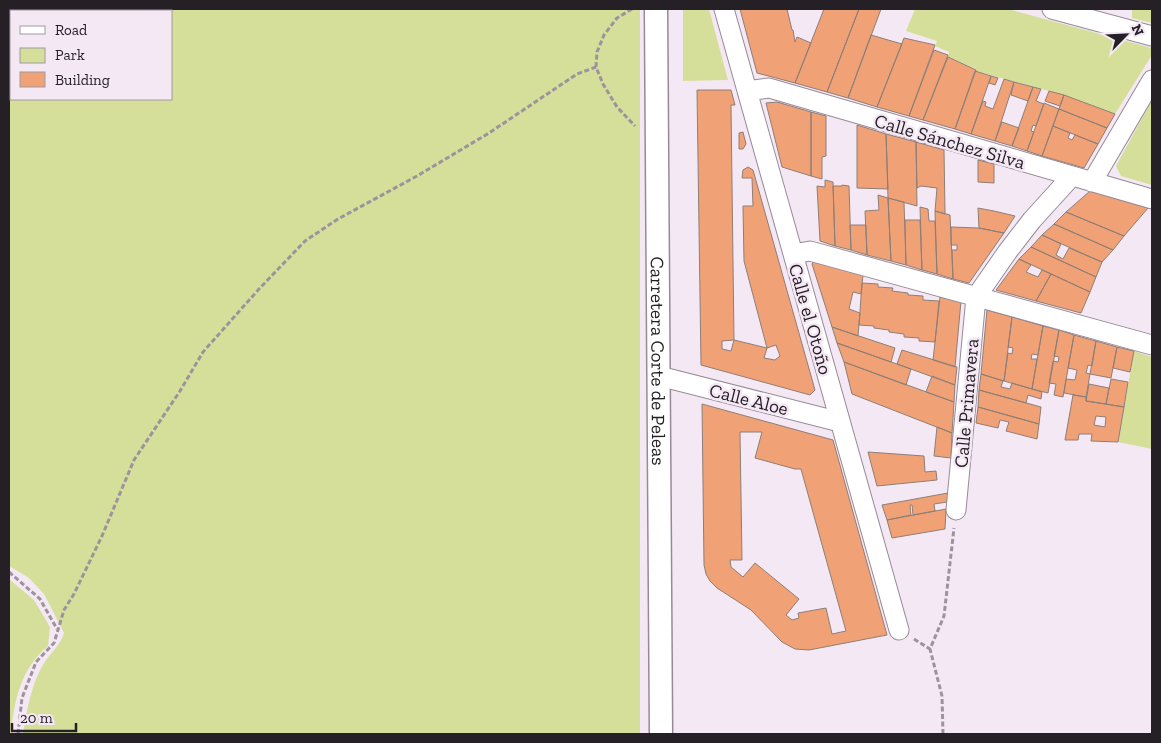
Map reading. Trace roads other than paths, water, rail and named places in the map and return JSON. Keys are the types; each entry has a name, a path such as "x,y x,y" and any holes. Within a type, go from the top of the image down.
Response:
{"street":[{"name":"Carretera Corte de Peleas","path":"656,9 661,724"},
{"name":"Calle el Otoño","path":"724,9 899,630"},
{"path":"1052,9 1152,36"},
{"path":"1092,182 1152,80"},
{"name":"Calle Sánchez Silva","path":"747,90 769,88 1152,199"},
{"path":"976,296 1032,220 1072,176"},
{"path":"793,254 810,251 1152,345"},
{"name":"Calle Primavera","path":"956,510 976,296"},
{"name":"Calle Aloe","path":"659,376 840,422"}]}
